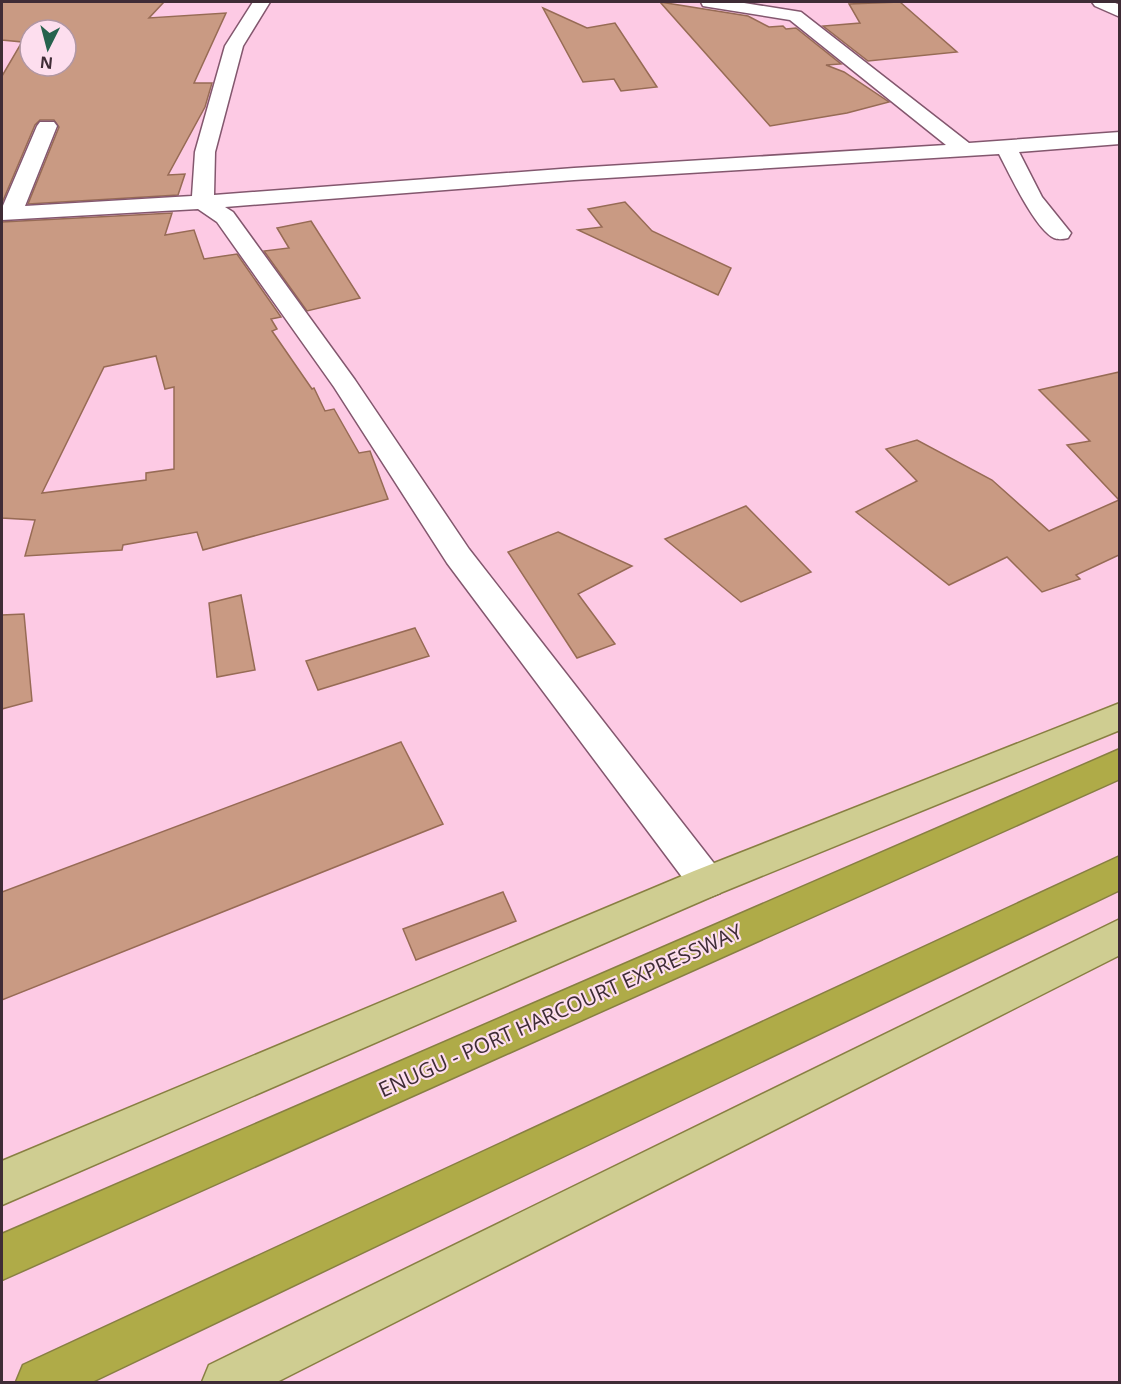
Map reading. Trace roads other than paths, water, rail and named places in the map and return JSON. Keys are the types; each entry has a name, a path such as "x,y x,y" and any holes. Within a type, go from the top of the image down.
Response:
{"highway":[{"name":"ENUGU - PORT HARCOURT EXPRESSWAY","path":"2,1257 1119,763"},
{"path":"40,1383 1119,872"}],"main road":[{"path":"2,1183 707,882 1119,716"},
{"path":"226,1383 1119,936"}],"street":[{"path":"203,202 205,152 234,46 245,24 261,2"},
{"path":"709,2 795,16 964,150"},
{"path":"1101,2 1119,12"},
{"path":"47,126 6,214 1119,138"},
{"path":"1006,147 1032,199 1060,233"},
{"path":"203,202 225,217 240,237 346,386 458,556 707,882"}]}
